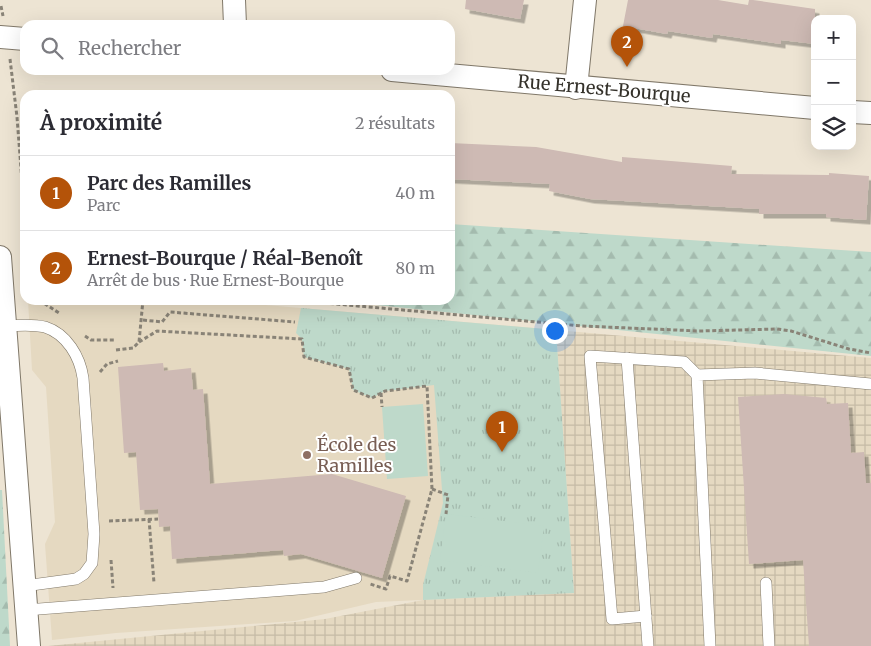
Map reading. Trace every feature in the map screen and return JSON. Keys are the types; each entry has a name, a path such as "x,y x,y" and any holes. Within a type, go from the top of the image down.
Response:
{"street":[{"path":"234,0 235,20"},
{"path":"576,88 585,0"},
{"path":"0,37 20,39"},
{"name":"Rue Ernest-Bourque","path":"443,75 811,108"},
{"path":"856,112 871,113"},
{"path":"0,257 4,318 8,465 24,586 29,646"}],"lane":[{"path":"4,318 46,328 64,340 78,358 83,378 94,534 92,563 84,574 66,582 24,586"},
{"path":"646,616 612,619 590,356 684,362 697,375 710,646"},
{"path":"627,358 648,646"},
{"path":"697,375 755,373 871,384"},
{"path":"26,610 324,587 356,578"},
{"path":"766,583 769,646"}],"path":[{"path":"11,64 20,164"},
{"path":"139,342 143,320 143,305"},
{"path":"347,305 582,326 699,331 776,328 849,349 871,353"},
{"path":"163,331 162,322 170,312 295,322"},
{"path":"143,320 162,322"},
{"path":"116,350 132,348 157,331 302,339 304,357 349,368 353,390 372,398 386,391 427,386 432,489 407,581 390,576 386,589 381,588"},
{"path":"381,393 382,407"},
{"path":"432,489 448,495 446,514"},
{"path":"149,519 153,570"},
{"path":"108,521 158,519"}],"shaded area":[{"name":"École des Ramilles","path":"28,305 267,305 556,330 574,593 376,602 295,621 116,633 52,640 45,544 55,522 46,387 32,370"},
{"path":"556,330 871,358 871,646 48,646 325,619 423,600 574,593"}],"green space":[{"path":"455,224 871,252 871,356 376,305 455,305"},
{"path":"301,308 556,330 574,593 423,600 423,585 443,503 434,385 385,391 372,398 353,390 349,369 304,357 302,339 296,333"},
{"path":"423,404 428,476 387,479 382,407"},
{"path":"0,490 2,490 10,646 0,646"},
{"path":"446,514 544,526 538,573 440,560"}],"building":[{"path":"466,0 524,0 520,19 465,9"},
{"path":"628,0 718,0 748,5 749,0 753,0 815,9 815,15 811,15 811,44 781,40 781,44 713,34 712,38 668,31 667,34 623,26"},
{"path":"455,143 536,147 622,162 622,157 732,166 731,174 829,175 829,173 869,176 866,220 826,217 826,214 759,214 759,209 590,199 549,191 550,184 455,179"},
{"path":"163,363 164,371 191,368 193,390 203,389 210,484 332,474 406,496 382,578 301,554 284,556 283,550 172,559 170,526 159,527 158,509 140,510 136,452 124,453 118,367"},
{"path":"784,394 826,398 827,404 848,403 851,453 864,452 866,483 871,483 871,646 809,646 803,560 749,564 738,397"}],"place":[{"name":"Ernest-Bourque / Réal-Benoît","path":"627,67"},
{"name":"Parc des Ramilles","path":"502,452"},
{"name":"École des Ramilles","path":"307,455"}]}
